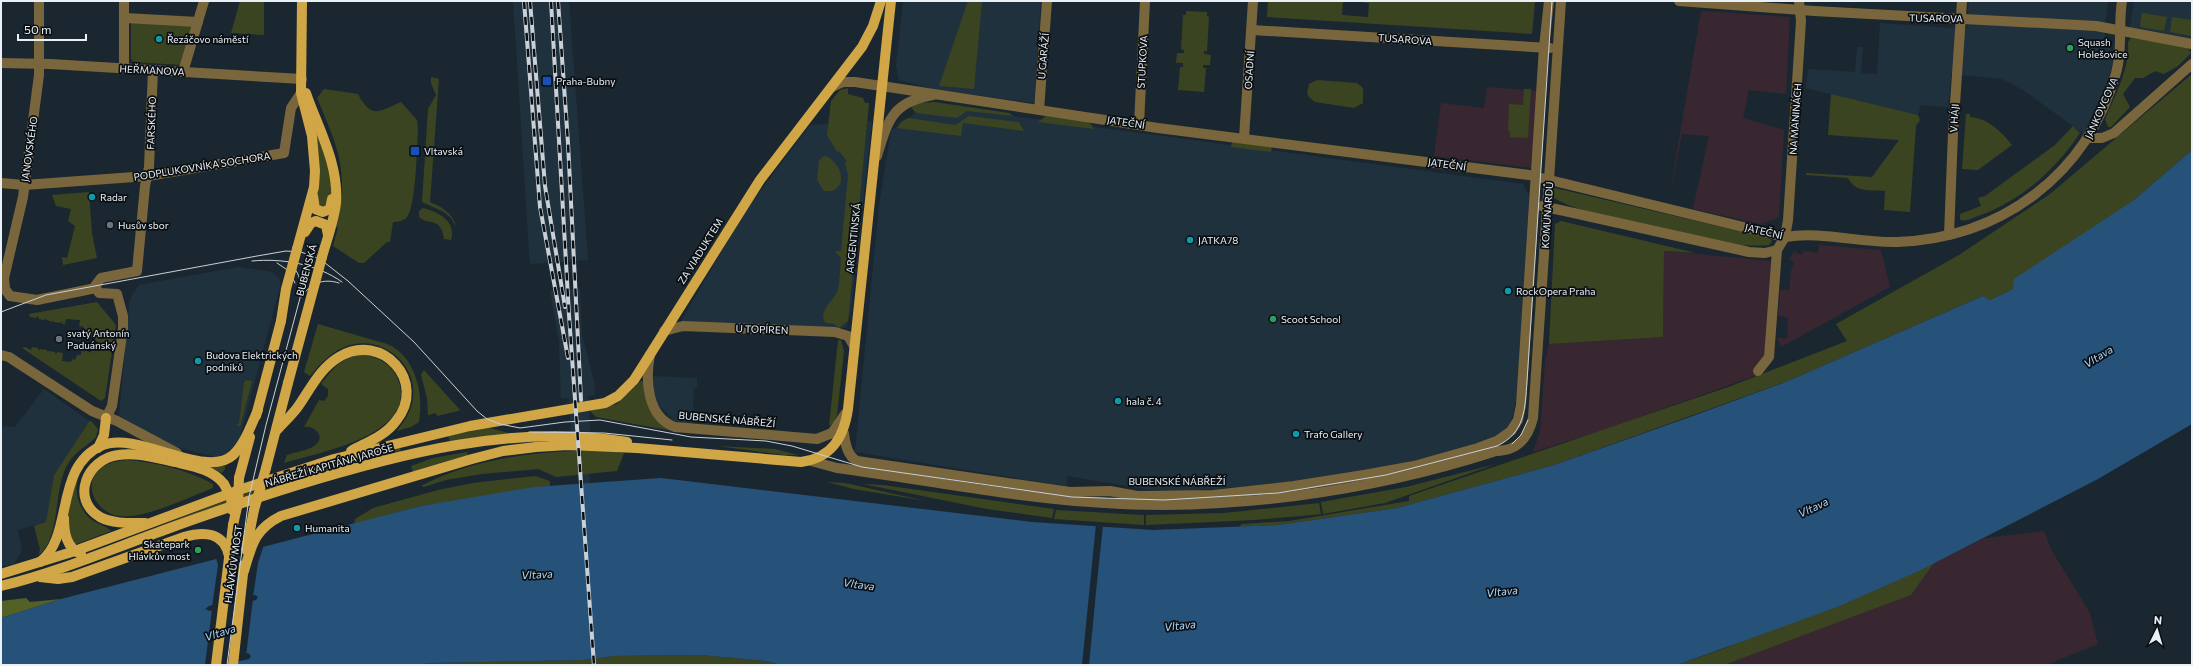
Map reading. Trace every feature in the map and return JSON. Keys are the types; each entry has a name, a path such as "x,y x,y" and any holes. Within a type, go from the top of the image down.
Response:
{"main road":[{"name":"BUBENSKÁ","path":"239,478 278,333 286,289 297,249 305,227 314,187 314,154 301,93 302,1"},
{"path":"832,87 869,36 881,1"},
{"name":"ARGENTINSKÁ","path":"844,433 848,409 891,1"},
{"name":"BUBENSKÁ","path":"266,468 335,209 335,183 331,159 302,79"},
{"name":"ZA VIADUKTEM","path":"578,408 605,403 618,396 634,380 760,180 832,87"},
{"path":"314,187 314,207 317,210 326,212 331,206 335,183"},
{"path":"305,227 313,222 321,222 326,225 328,235"},
{"path":"277,430 297,408 316,378 327,366 339,357 352,351 364,350 377,352 389,358 400,370 405,382 407,395 405,405 395,422 379,436 334,459"},
{"name":"NÁBŘEŽÍ KAPITÁNA JAROŠE","path":"1,574 38,564 265,482 334,459 417,437 487,422 578,408"},
{"path":"38,564 46,557 52,547 74,473 84,459 98,448 109,443 121,442 211,463 227,460 241,445 258,410"},
{"path":"98,448 104,435 106,418"},
{"path":"244,571 253,543 264,527 281,516 472,459 517,449 568,445 676,451 772,461 801,462 811,461 835,445 844,433"},
{"name":"NÁBŘEŽÍ KAPITÁNA JAROŠE","path":"1,586 38,577 213,512 310,481 369,464 450,446 508,439 588,437 676,451"},
{"path":"151,523 117,522 99,516 91,509 85,494 86,478 92,467 110,456 139,455 202,469 217,477 224,484 231,498 234,525"},
{"name":"HLÁVKŮV MOST","path":"233,665 250,525 266,468"},
{"name":"HLÁVKŮV MOST","path":"216,665 229,556 238,503 239,478"},
{"path":"66,500 64,530 68,543 75,551 88,555 96,555"},
{"path":"38,577 58,579 77,576 194,534 210,535 218,538 225,543 229,556"}],"street":[{"name":"JANOVSKÉHO","path":"39,1 40,65 24,185 4,278 5,289 8,294 13,296 24,296 37,300 96,288"},
{"path":"124,1 124,69"},
{"path":"183,72 204,1"},
{"name":"U GARÁŽÍ","path":"1038,110 1047,1"},
{"name":"STUPKOVA","path":"1139,124 1145,1"},
{"name":"OSADNÍ","path":"1244,138 1253,1"},
{"name":"KOMUNARDŮ","path":"1518,420 1544,47 1549,1"},
{"name":"KOMUNARDŮ","path":"1531,428 1536,389 1560,1"},
{"name":"TUSAROVA","path":"1679,1 1800,5 1961,19 2096,26 2120,29 2136,34 2192,44"},
{"name":"V HÁJI","path":"1949,235 1953,132 1962,1"},
{"name":"JANKOVCOVA","path":"1949,235 1989,221 2020,206 2042,190 2065,169 2088,138 2116,74 2121,52 2120,29 2122,1"},
{"name":"NA MANINÁCH","path":"1785,237 1788,220 1800,5"},
{"path":"124,18 198,22"},
{"name":"TUSAROVA","path":"1252,30 1558,48"},
{"name":"HEŘMANOVA","path":"1,63 302,79"},
{"path":"2088,138 2102,138 2114,133 2192,64"},
{"name":"FARSKÉHO","path":"96,288 97,281 101,278 137,272 148,176 153,70"},
{"name":"JATEČNÍ","path":"832,87 848,82 882,85 1038,110 1536,177 1785,237 1803,234 1870,242 1897,242 1949,235"},
{"name":"BUBENSKÁ","path":"284,153 291,108 301,93"},
{"name":"JATEČNÍ","path":"873,170 887,125 895,111 918,98 941,94"},
{"name":"PODPLUKOVNÍKA SOCHORA","path":"1,183 24,185 148,176 284,153"},
{"name":"JATEČNÍ","path":"1534,204 1749,252 1765,253 1777,250"},
{"path":"1758,371 1769,357 1777,250 1785,237"},
{"path":"96,288 99,293 104,295 117,294 124,321 112,406 106,418"},
{"name":"U TOPÍREN","path":"664,331 683,326 835,332 848,336 854,346"},
{"name":"BUBENSKÉ NÁBŘEŽÍ","path":"651,353 648,373 650,398 660,417 675,427 817,439 832,433 848,409"},
{"path":"1,355 18,362 92,411 116,421 183,457"},
{"name":"BUBENSKÉ NÁBŘEŽÍ","path":"844,433 845,443 852,458 857,461 871,464 1070,492 1110,492 1136,496 1202,495 1294,486 1414,466 1497,441 1511,431 1518,420"},
{"name":"BUBENSKÉ NÁBŘEŽÍ","path":"811,461 854,470 924,481 1091,502 1191,504 1243,500 1358,485 1434,468 1496,451 1506,451 1518,446 1531,428"}],"shaded area":[{"path":"513,1 569,1 588,260 530,264"},
{"path":"903,1 1041,1 1034,103 938,90 899,80 896,66"},
{"path":"1969,1 2108,1 2104,33 2113,55 2113,62 2103,95 2084,134 2023,90 2002,79 1951,74 1948,107 1921,105 1918,115 1806,88 1808,69 1855,72 1857,47 1863,47 1861,73 1877,74 1880,23 1967,29"},
{"path":"2134,1 2192,1 2192,39 2130,27"},
{"path":"1701,11 1790,17 1786,94 1749,90 1743,118 1784,130 1779,217 1761,224 1693,209 1709,136 1682,134 1669,198"},
{"path":"1487,87 1538,91 1532,168 1434,156 1441,103 1484,108"},
{"path":"944,107 1523,184 1529,196 1517,397 1510,426 1499,437 1436,456 1344,476 1294,483 1185,491 1145,489 1068,476 1066,486 855,452 879,205 891,131 918,111"},
{"path":"872,121 851,311 846,328 694,323 681,321 746,210 810,125"},
{"path":"1819,245 1881,250 1890,287 1781,347 1777,338 1787,338 1788,317 1778,316 1780,290 1789,290 1791,271 1794,263 1789,259 1794,251 1801,255 1804,251 1818,253"},
{"path":"1664,251 1771,261 1763,373 1609,428 1533,452 1540,432 1545,363 1549,344 1663,337"},
{"path":"239,267 272,272 278,277 281,283 239,440 228,453 216,457 165,444 119,415 130,299 139,285"},
{"path":"580,289 582,335 594,382 595,395 588,397 592,467 589,467 603,665 591,665 577,468 573,468 569,398 561,398 559,341 550,291"},
{"path":"652,376 697,378 697,387 694,389 692,427 673,420 657,403 652,390"},
{"path":"44,389 89,421 54,475 46,522 18,530 22,551 14,564 1,567 1,426 15,427"},
{"path":"2044,531 2052,551 2090,613 2098,644 2046,665 1724,665 1911,595 1934,563 1985,538"}],"green space":[{"path":"240,1 264,1 264,35 231,33"},
{"path":"968,1 982,1 974,89 939,86"},
{"path":"1268,1 1348,1 1343,2 1342,15 1368,17 1369,3 1353,1 1535,2 1532,34 1267,17"},
{"path":"1186,11 1207,12 1207,16 1209,17 1207,51 1204,51 1204,54 1211,55 1210,65 1203,65 1203,68 1206,68 1204,92 1178,90 1180,67 1183,67 1183,63 1176,63 1177,53 1184,53 1184,50 1181,49 1183,15 1186,15"},
{"path":"2142,13 2167,17 2164,31 2140,27"},
{"path":"2172,17 2192,20 2192,36 2170,32"},
{"path":"131,23 192,26 181,65 134,62 131,59"},
{"path":"2131,38 2181,46 2188,48 2191,53 2178,66 2164,74 2155,71 2143,78 2135,78 2123,94 2130,107 2111,127 2108,127 2105,119 2124,72 2127,62 2128,42"},
{"path":"2192,74 2192,150 2134,200 2013,289 1990,300 1983,296 1788,381 1554,465 1397,508 1278,525 1240,527 1241,524 1289,521 1409,501 1409,496 1731,386 1847,341 1836,324 1959,255 2050,194"},
{"path":"431,77 439,79 430,202 439,206 450,214 456,227 451,218 444,212 422,202 428,109 436,95 431,83"},
{"path":"1317,80 1357,83 1363,88 1363,103 1354,108 1315,102 1307,93 1309,84"},
{"path":"848,88 848,94 863,98 865,103 869,103 848,321 839,328 834,324 826,323 823,315 838,290 841,258 835,251 841,251 848,175 845,163 847,161 839,151 837,152 827,135 831,101 840,90"},
{"path":"324,89 358,94 363,102 372,111 382,110 401,102 417,120 416,175 410,211 404,219 393,222 390,242 387,242 364,263 359,263 333,246 338,228 336,227 342,191 342,175 336,146 317,98"},
{"path":"1524,89 1531,89 1528,138 1510,137 1510,131 1508,131 1509,104 1523,105"},
{"path":"1831,94 1918,115 1920,120 1916,126 1910,212 1884,210 1885,191 1864,190 1851,183 1848,178 1806,175 1806,173 1872,177 1899,140 1828,135"},
{"path":"934,102 1009,113 1013,116 967,111 957,118 916,113 910,106"},
{"path":"1966,114 1970,114 1970,117 1982,120 1993,126 2012,145 1978,170 1962,169"},
{"path":"969,116 1019,122 1024,131 963,123 961,136 897,128 901,122 908,118 955,125"},
{"path":"1046,116 1085,121 1090,123 1094,129 1038,122"},
{"path":"312,120 324,151 331,176 331,199 327,208 317,206"},
{"path":"2073,126 2080,133 2060,159 2037,182 2024,192 1996,209 1970,219 1960,220 1960,214 1981,206 1978,198 1985,196 2055,145"},
{"path":"1232,142 1272,147 1271,152 1231,147"},
{"path":"824,156 831,159 839,169 841,183 833,191 824,191 817,180 819,160"},
{"path":"1555,188 1769,238 1772,241 1769,245 1752,246 1717,242 1579,209 1551,196 1552,190"},
{"path":"89,192 92,233 97,258 63,265 62,257 67,258 75,226 68,221 71,209 56,206 52,195"},
{"path":"423,208 435,212 449,223 452,234 451,240 444,239 440,227 437,224 423,220 419,217 419,211"},
{"path":"1561,221 1696,253 1664,251 1663,337 1549,344 1555,224"},
{"path":"97,302 116,325 105,398 101,401 22,348 25,347 31,350 32,347 38,348 39,351 40,349 47,350 48,353 48,351 55,352 56,355 57,352 63,353 62,361 71,362 72,359 75,360 77,355 81,355 81,349 84,350 84,352 86,350 91,353 91,350 97,348 95,347 98,341 95,341 93,335 92,337 88,337 88,334 87,336 83,336 86,330 84,330 83,326 79,327 80,320 66,319 65,324 62,324 63,321 61,323 54,322 54,319 53,322 46,320 46,318 44,320 39,319 38,316 36,318 30,317 29,314"},
{"path":"318,324 387,344 405,357 416,377 419,389 419,422 411,427 397,431 411,408 413,386 410,374 403,363 395,354 384,348 372,344 360,343 347,346 331,355 310,376 304,372"},
{"path":"838,340 841,340 844,351 837,415 834,423 829,426"},
{"path":"360,355 371,356 381,360 393,370 396,375 401,395 396,412 383,426 364,437 343,446 284,463 287,455 308,449 318,443 318,433 312,428 304,427 319,400 324,401 328,396 328,389 321,384 332,370 342,362"},
{"path":"424,370 460,410 437,416 436,413 428,415 427,398 421,375"},
{"path":"246,380 252,381 240,427 236,424 239,424 244,383"},
{"path":"641,381 644,381 673,431 596,417 590,411 617,404"},
{"path":"90,420 98,429 96,437 78,452 69,462 60,485 51,536 39,555 40,549 34,526 46,522 54,475"},
{"path":"487,427 512,434 450,443 448,435"},
{"path":"116,445 130,446 167,455 122,447 113,447 97,453 88,461 79,475 77,493 79,502 86,515 93,521 111,531 74,545 68,529 68,519 75,483 79,474 89,458 97,452 105,448"},
{"path":"717,446 775,449 798,455 784,455"},
{"path":"400,447 401,452 94,551 214,505 301,474"},
{"path":"602,450 624,453 617,471 556,477 538,469 482,474 446,480 424,487 421,486 442,476 486,462 532,454"},
{"path":"467,452 468,457 413,473 411,466 433,458"},
{"path":"127,460 160,465 182,471 213,484 213,488 154,511 130,516 111,514 98,504 92,488 93,480 104,466"},
{"path":"197,463 211,466 225,466 225,469 222,473"},
{"path":"1496,464 1385,503 1323,514 1321,502 1406,487"},
{"path":"535,476 550,481 550,486 421,506 354,524 355,519 373,508 438,490 473,483"},
{"path":"827,482 845,483 926,501 854,489"},
{"path":"863,484 883,485 1054,509 1052,518 987,509"},
{"path":"1319,503 1321,514 1254,520 1146,525 1146,515 1224,513"},
{"path":"1056,510 1144,515 1144,525 1054,519"},
{"path":"1934,563 1911,595 1724,665 1677,665 1720,650"},
{"path":"26,598 30,602 61,599 1,618 1,601"},
{"path":"700,655 766,661 781,665 418,665 430,663 584,660 614,656"}],"water":[{"name":"Vltava","path":"2192,150 2192,424 2098,479 1919,571 1837,607 1677,665 781,665 766,661 700,655 614,656 584,660 430,663 418,665 222,665 249,659 251,656 248,653 200,665 1,665 1,618 61,599 421,506 534,487 661,478 1032,522 1153,530 1278,525 1397,508 1554,465 1788,381 1983,296 1990,300 2013,289 2014,279 2134,200","holes":["255,595 258,597 256,600 210,611 205,609 209,606"]}],"pier":[{"path":"1096,524 1103,525 1089,665 1082,665"},
{"path":"264,545 258,563 253,597 212,607 218,565 216,558 207,560"},
{"path":"253,599 246,656 205,665 212,609"}],"tram line":[{"path":"1,312 46,295 286,251 301,252 320,259 348,281 414,342 477,411 487,419 500,424 520,428 565,422 600,420 691,437 766,441 792,446 862,467 1072,497 1164,500 1278,493 1386,475 1497,446 1506,441 1513,434 1522,419 1526,391 1552,1"},
{"path":"252,261 275,260 299,264 322,271 342,282"},
{"path":"227,665 249,497 266,425 300,298 301,287 298,273 288,262"},
{"path":"277,263 289,271 295,283"},
{"path":"302,297 309,288 318,283 328,281 339,283"},
{"path":"1512,444 1521,435 1528,420"},
{"path":"529,432 604,433 672,440"}],"railway":[{"path":"524,1 540,207 568,358"},
{"path":"530,1 545,186 565,307"},
{"path":"551,1 569,315 594,665"},
{"path":"558,1 568,143 581,400"}],"place":[{"name":"Řezáčovo náměstí","path":"159,39"},
{"name":"Squash Holešovice","path":"2070,48"},
{"name":"Praha-Bubny","path":"547,81"},
{"name":"Vltavská","path":"415,151"},
{"name":"Radar","path":"92,197"},
{"name":"Husův sbor","path":"110,225"},
{"name":"JATKA78","path":"1190,240"},
{"name":"RockOpera Praha","path":"1508,291"},
{"name":"Scoot School","path":"1273,319"},
{"name":"svatý Antonín Paduánský","path":"59,339"},
{"name":"Budova Elektrických podniků","path":"198,361"},
{"name":"hala č. 4","path":"1118,401"},
{"name":"Trafo Gallery","path":"1296,434"},
{"name":"Humanita","path":"297,528"},
{"name":"Skatepark Hlávkův most","path":"198,550"}]}
